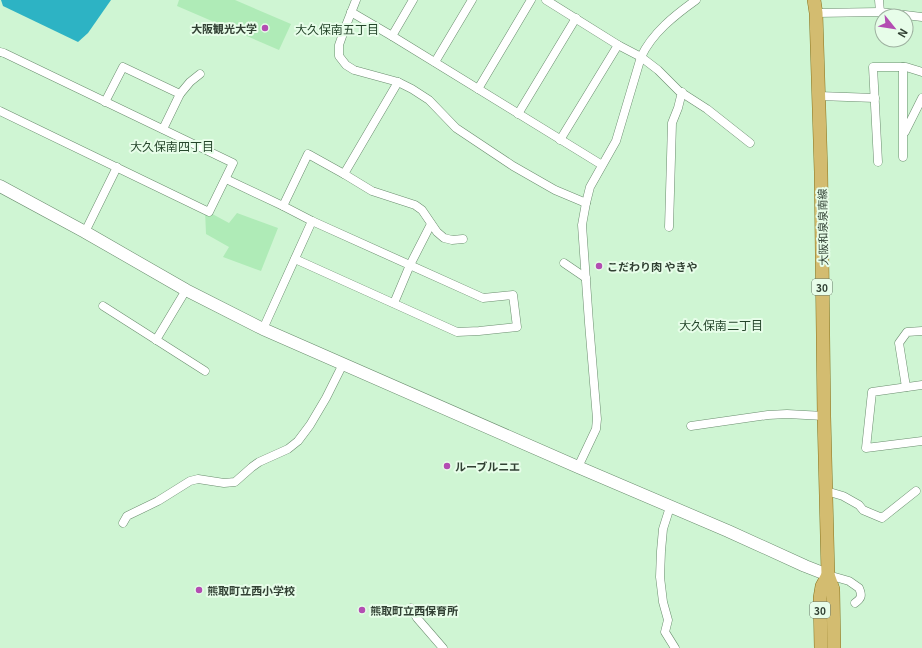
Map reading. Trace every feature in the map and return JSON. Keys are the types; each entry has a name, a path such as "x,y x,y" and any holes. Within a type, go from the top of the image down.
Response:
{"main road":[{"name":"大阪和泉泉南線","path":"815,6 821,172 824,416 828,575 833,589 834,648"},
{"name":"大阪和泉泉南線","path":"821,648 820,598 822,586 828,575"}],"street":[{"path":"356,0 344,28 339,45 339,56 346,65 354,70 398,82 412,89 429,100 456,128 513,166 555,190 586,203"},
{"path":"392,36 414,0"},
{"path":"435,62 472,0"},
{"path":"478,89 531,0"},
{"path":"546,0 618,45 641,57 682,92 708,109 750,143"},
{"path":"578,467 596,429 597,419 582,225 586,203 590,188 616,141 641,57 646,47 659,30 681,10 696,0"},
{"path":"815,6 874,11"},
{"path":"351,12 602,165"},
{"path":"518,114 576,18"},
{"path":"560,140 618,45"},
{"path":"0,52 233,162 209,212 0,111"},
{"path":"105,102 123,67 180,94"},
{"path":"878,162 874,67 903,67 922,72"},
{"path":"903,67 904,157"},
{"path":"163,129 180,94 190,82 200,74"},
{"path":"344,174 398,82"},
{"path":"669,227 672,123 682,92"},
{"path":"819,96 875,98"},
{"path":"903,134 922,98"},
{"path":"283,206 308,154 372,191 415,205 422,210 437,232 444,238 452,240 463,239"},
{"path":"85,232 117,167"},
{"path":"226,179 312,221 483,298 513,295 517,326 457,332 294,259"},
{"path":"0,186 85,232 186,290 263,329 828,575 849,581 859,588 862,594 859,600 855,603"},
{"path":"263,329 312,221"},
{"path":"394,303 410,265 431,224"},
{"path":"564,263 586,278"},
{"path":"156,340 186,290"},
{"path":"103,306 205,371"},
{"path":"906,387 899,343 908,332 922,331"},
{"path":"123,523 127,516 190,481 198,479 224,483 235,482 259,462 288,449 298,441 310,425 326,398 343,364"},
{"path":"922,385 872,392 866,448 922,441"},
{"path":"691,426 768,415 787,414 824,416"},
{"path":"826,491 843,496 859,505 863,510 882,518 916,491"},
{"path":"670,507 664,529 660,577 663,602 668,620 665,632 675,648"},
{"path":"411,608 443,648"}],"green space":[{"path":"179,0 235,0 291,24 279,50 177,6"},
{"path":"205,210 229,223 237,213 278,228 261,271 223,257 229,247 206,234"}],"water":[{"path":"1,0 111,0 88,33 78,42 3,6"}],"place":[{"name":"大阪観光大学","path":"265,28"},
{"name":"こだわり肉 やきや","path":"599,266"},
{"name":"ルーブルニエ","path":"447,466"},
{"name":"熊取町立西小学校","path":"199,590"},
{"name":"熊取町立西保育所","path":"362,610"}],"district":[{"name":"大久保南五丁目","path":"337,28"},
{"name":"大久保南四丁目","path":"172,145"},
{"name":"大久保南二丁目","path":"721,324"}]}
